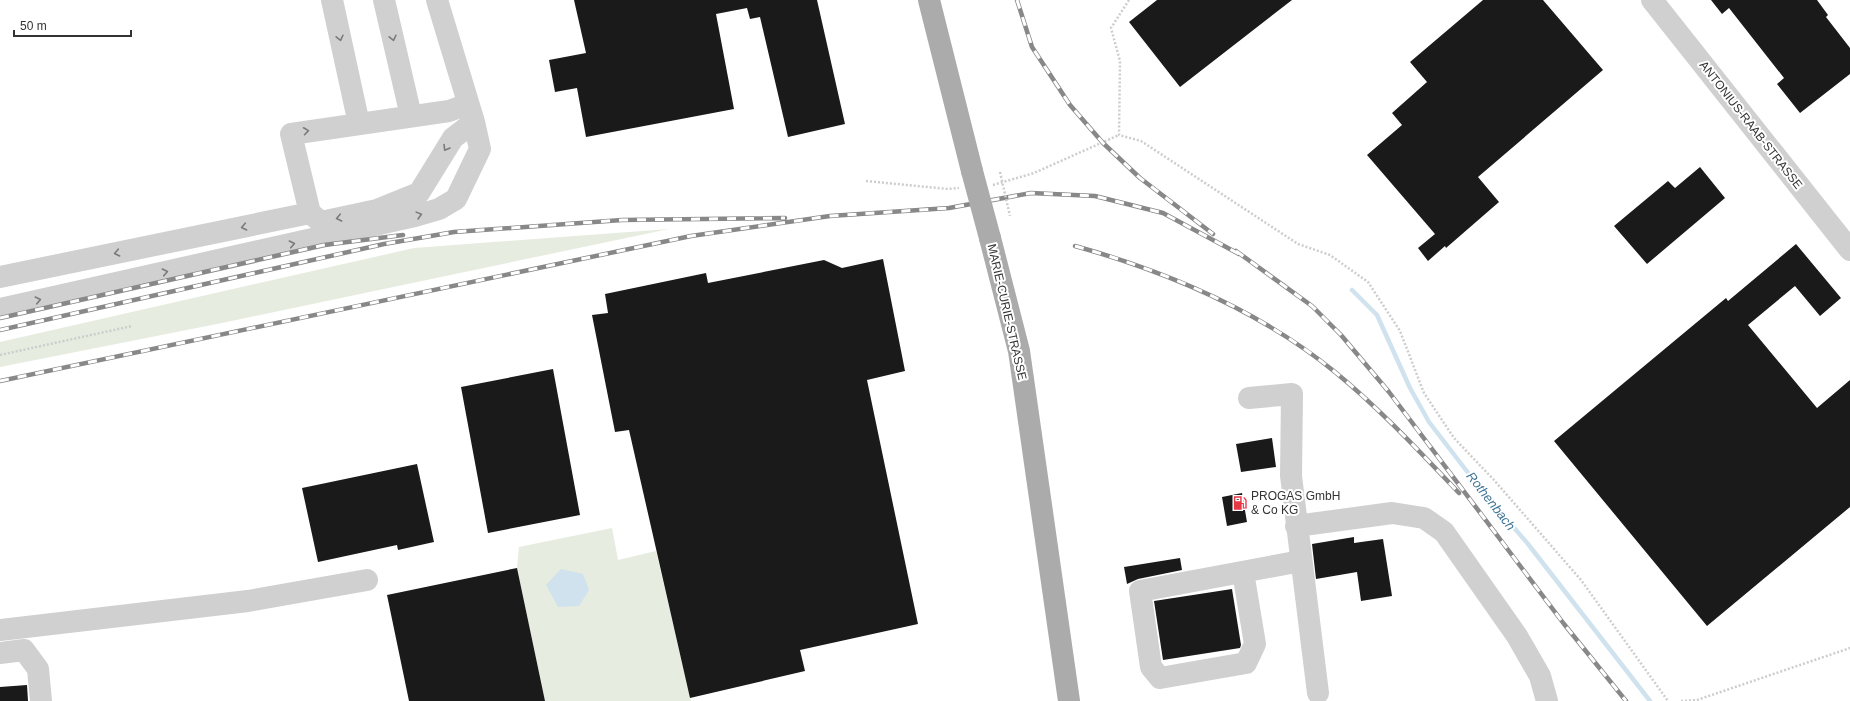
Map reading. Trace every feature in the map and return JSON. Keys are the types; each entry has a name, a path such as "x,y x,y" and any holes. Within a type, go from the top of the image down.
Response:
{"main road":[{"name":"MARIE-CURIE-STRASSE","path":"929,0 967,180 990,238 1019,351 1067,698"}],"street":[{"path":"332,0 359,124"},
{"path":"384,0 411,116"},
{"path":"0,309 439,210 456,199 480,149 471,113 436,0"},
{"name":"ANTONIUS-RAAB-STRASSE","path":"1652,0 1850,250"},
{"path":"449,111 471,113 453,138 419,193 377,210 320,222 310,213 291,134 449,111"},
{"path":"0,277 310,213"},
{"path":"1248,398 1292,394 1291,476 1296,526 1318,692"},
{"path":"1296,526 1392,513 1424,518 1444,532 1517,636 1540,676 1547,701"},
{"path":"1243,572 1255,644 1246,663 1160,678 1151,667 1140,591 1301,561"},
{"path":"0,630 248,602 367,580"},
{"path":"0,653 24,650 38,669 41,701"}],"path":[{"path":"1119,135 1120,61 1111,28 1129,0"},
{"path":"989,186 1034,173 1119,135 1141,141 1298,244 1330,254 1368,282 1400,331 1424,393 1454,438 1494,480 1581,580 1668,701"},
{"path":"1000,172 1010,216"},
{"path":"866,181 948,189 967,180"},
{"path":"0,355 132,326"},
{"path":"1681,701 1697,700 1850,648"}],"shaded area":[{"path":"669,229 222,323 0,367 0,342 414,248"},
{"path":"612,528 618,560 656,551 691,701 545,701 517,568 519,547"}],"water":[{"path":"561,569 583,574 589,590 579,606 558,607 546,585"}],"building":[{"path":"574,0 817,0 845,124 788,137 760,17 750,19 747,8 716,14 734,109 586,137 577,88 555,92 549,60 586,53"},
{"path":"1157,0 1292,0 1180,87 1129,22"},
{"path":"1483,0 1543,0 1603,70 1478,177 1499,202 1446,248 1445,246 1428,261 1418,248 1435,234 1367,155 1402,125 1392,113 1427,82 1410,62"},
{"path":"1711,0 1817,0 1828,15 1826,17 1850,48 1850,74 1800,113 1777,84 1784,78 1729,8 1722,14"},
{"path":"1700,167 1725,198 1647,264 1614,226 1668,181 1675,188"},
{"path":"1796,244 1841,298 1820,316 1795,286 1748,325 1817,408 1850,380 1850,507 1707,626 1554,441 1726,298 1728,301"},
{"path":"883,259 905,371 867,380 918,624 800,650 805,671 690,698 629,430 615,432 592,315 608,313 605,294 706,273 708,283 824,260 842,268"},
{"path":"553,369 580,515 488,533 461,387"},
{"path":"1272,438 1276,467 1241,472 1236,444"},
{"path":"417,464 434,542 398,550 397,545 318,562 302,488"},
{"path":"1242,493 1247,522 1227,526 1222,497"},
{"path":"1354,537 1354,543 1383,539 1392,596 1361,601 1357,572 1316,579 1312,544"},
{"path":"1180,558 1182,570 1138,579 1127,584 1124,567"},
{"path":"517,568 545,701 409,701 387,595"},
{"path":"1232,589 1241,645 1240,648 1163,660 1154,601"},
{"path":"27,685 28,701 0,701 0,687"}],"waterway":[{"name":"Rothenbach","path":"1352,290 1377,315 1410,388 1429,422 1479,487 1528,544 1650,701"}],"railway":[{"path":"1017,0 1032,47 1070,105 1103,143 1140,178 1213,234"},
{"path":"0,381 691,236 830,216 949,208 1031,193 1095,196 1163,213 1239,254"},
{"path":"0,330 384,244 454,232 622,220 785,218"},
{"path":"0,318 324,245 403,235"},
{"path":"1075,246 1110,256 1178,281 1212,296 1276,330 1306,350 1352,386 1399,431 1459,493"},
{"path":"1236,251 1312,306 1341,335 1389,392 1564,624 1626,701"}],"place":[{"name":"PROGAS GmbH & Co KG","path":"1240,503"}]}
